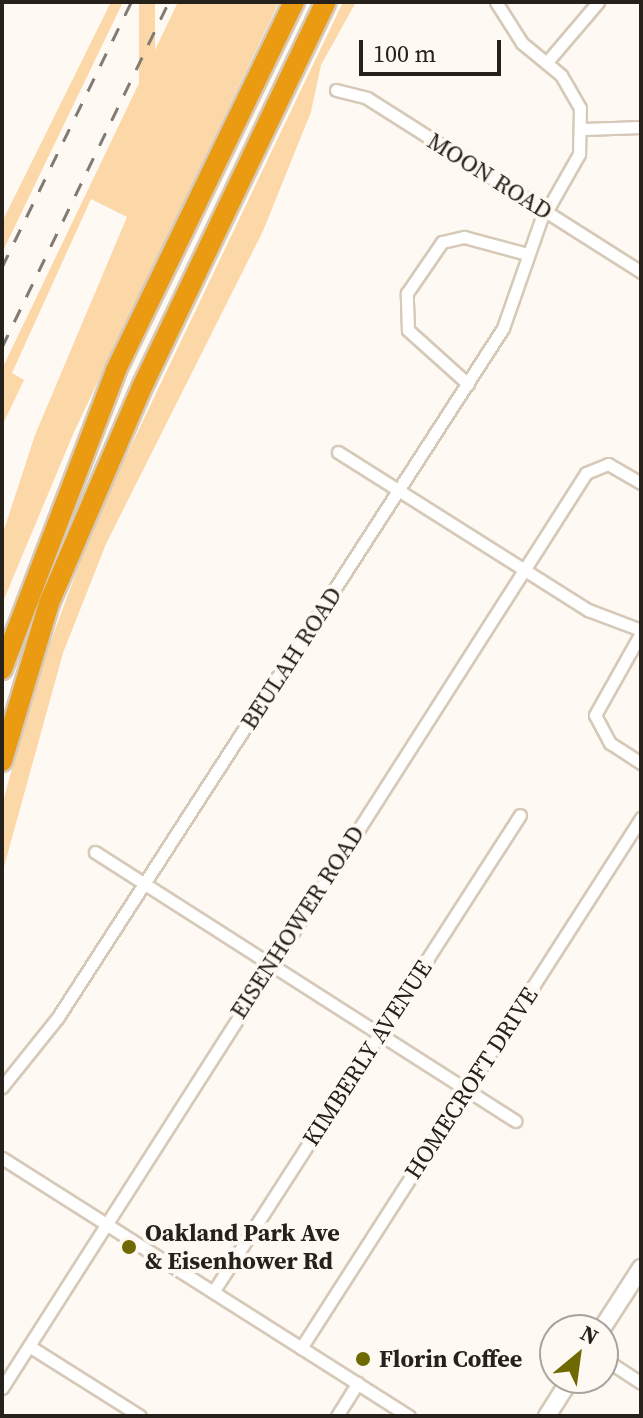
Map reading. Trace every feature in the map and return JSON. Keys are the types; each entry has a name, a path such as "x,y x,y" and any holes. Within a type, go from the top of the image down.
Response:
{"highway":[{"path":"2,669 116,370 294,2"},
{"path":"2,761 61,574 143,385 326,2"},
{"path":"2,645 22,611"}],"street":[{"path":"496,2 516,36 547,62 573,91 584,129 641,127"},
{"path":"547,62 598,2"},
{"name":"MOON ROAD","path":"336,90 367,98 641,272"},
{"name":"BEULAH ROAD","path":"2,1087 145,883 512,313 527,254 545,211 573,169 584,129"},
{"path":"468,384 408,330 407,293 442,242 464,237 527,254"},
{"path":"338,452 588,610 641,632 595,715 610,743 641,763"},
{"name":"EISENHOWER ROAD","path":"2,1388 271,962 586,473 602,463 641,483"},
{"name":"KIMBERLY AVENUE","path":"213,1292 520,815"},
{"name":"HOMECROFT DRIVE","path":"301,1348 641,818"},
{"path":"95,852 515,1121"},
{"path":"2,1158 409,1416"},
{"path":"611,1314 641,1268"},
{"path":"29,1346 140,1416"},
{"path":"619,1369 641,1383"},
{"path":"337,1416 358,1383"},
{"path":"547,1416 561,1394"}],"shaded area":[{"path":"111,2 123,2 2,253 2,222"},
{"path":"139,2 155,2 155,316 139,316"},
{"path":"178,2 279,2 74,432 2,604 2,536 35,435 127,217 91,199 12,373 24,380 2,426 2,369"},
{"path":"343,2 356,2 321,65 311,112 263,231 106,544 63,653 2,874 2,805 37,678 96,519"}],"railway":[{"path":"2,267 131,2"},
{"path":"2,347 169,2"}],"place":[{"name":"Oakland Park Ave & Eisenhower Rd","path":"129,1247"},
{"name":"Florin Coffee","path":"363,1359"}]}
